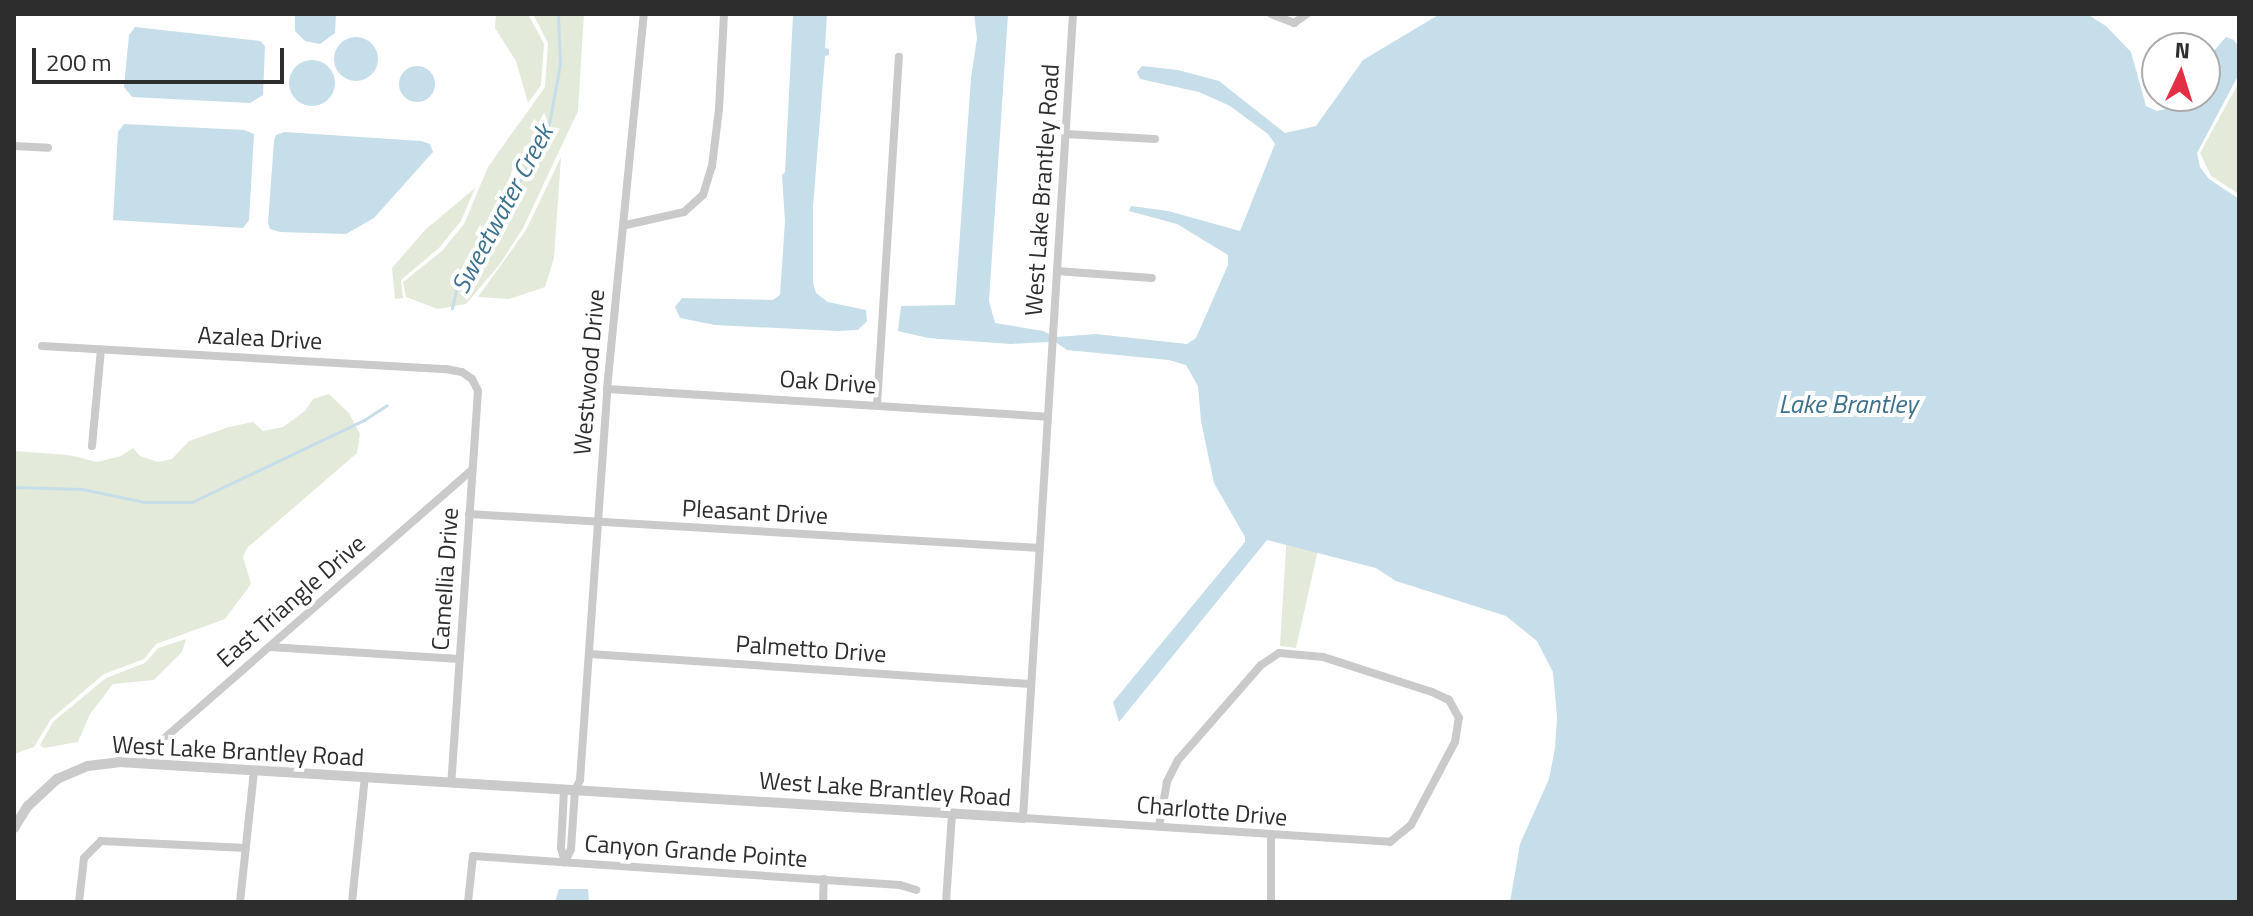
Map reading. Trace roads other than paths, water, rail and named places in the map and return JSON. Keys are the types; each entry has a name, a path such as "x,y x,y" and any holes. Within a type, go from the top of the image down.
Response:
{"street":[{"name":"Westwood Drive","path":"565,862 561,848 569,790 580,780 607,389 626,225 644,14"},
{"path":"626,225 684,212 703,195 712,166 719,109 724,14"},
{"name":"West Lake Brantley Road","path":"14,828 28,806 57,779 101,763 1023,818 1073,14"},
{"path":"1271,14 1294,23 1307,14"},
{"path":"877,405 899,57"},
{"path":"1065,134 1155,139"},
{"path":"14,146 48,148"},
{"path":"1057,271 1152,278"},
{"name":"Azalea Drive","path":"42,346 446,369 462,372 472,379"},
{"path":"92,446 101,349"},
{"name":"Camellia Drive","path":"451,783 478,391 472,379"},
{"name":"Oak Drive","path":"607,389 1047,417"},
{"name":"East Triangle Drive","path":"136,763 472,470"},
{"name":"Pleasant Drive","path":"469,514 1039,548"},
{"path":"270,647 460,659"},
{"name":"Charlotte Drive","path":"1023,818 1375,844 1397,839 1411,825 1455,742 1459,718 1456,709 1449,700 1432,692 1338,661 1294,652 1279,653 1261,665 1184,752 1167,782 1159,826"},
{"name":"Palmetto Drive","path":"590,654 1029,684"},
{"path":"240,902 254,771"},
{"path":"352,902 365,777"},
{"path":"946,902 952,814"},
{"path":"1271,836 1271,902"},
{"path":"79,902 84,858 101,841 246,848"},
{"name":"Canyon Grande Pointe","path":"468,902 473,856 824,879 900,885 916,890"},
{"path":"823,902 824,879"}],"water":[{"path":"295,14 336,14 335,33 320,44 305,41 295,31"},
{"path":"827,14 825,48 829,49 829,55 825,56 813,207 813,282 816,293 828,302 866,310 867,321 858,330 838,331 715,325 680,318 675,307 682,298 773,300 780,295 785,221 782,175 785,172 793,15"},
{"name":"Lake Brantley","path":"974,14 1008,14 989,301 995,323 1043,331 1056,337 1096,334 1187,344 1196,338 1228,265 1228,255 1177,224 1129,211 1131,206 1168,211 1240,231 1275,144 1268,134 1230,106 1199,92 1140,79 1137,72 1142,66 1178,70 1219,81 1285,133 1316,126 1363,60 1440,14 2087,14 2106,26 2131,52 2141,88 2141,112 2219,112 2197,153 2200,167 2209,179 2239,199 2239,902 1510,902 1520,844 1549,779 1555,748 1557,717 1553,672 1537,641 1506,616 1396,581 1376,568 1267,540 1119,722 1113,702 1245,542 1245,537 1214,483 1201,421 1198,386 1186,365 1169,360 1067,350 1057,343 1011,344 928,338 898,331 901,306 955,305 971,78 977,38"},
{"path":"135,27 260,41 265,46 263,95 250,103 132,97 124,87 129,35"},
{"path":"356,37 372,43 378,59 372,75 356,81 340,75 334,59 340,43"},
{"name":"Lake Brantley","path":"2226,37 2234,40 2239,48 2239,74 2221,108 2221,43"},
{"path":"312,60 328,67 335,83 328,99 312,106 296,99 289,83 296,67"},
{"path":"417,66 430,71 435,84 430,97 417,102 404,97 399,84 404,71"},
{"path":"124,124 244,130 254,134 249,220 243,228 113,220 118,132"},
{"path":"284,132 421,141 430,144 433,152 374,218 346,234 280,232 270,229 268,223 274,141 276,135"},
{"path":"559,889 588,889 589,902 555,902"}],"waterway":[{"name":"Sweetwater Creek","path":"452,308 458,281 484,245 548,129 560,64 558,14"},
{"name":"Sweetwater Creek","path":"14,487 82,489 144,502 192,502 364,420 387,405"}]}
